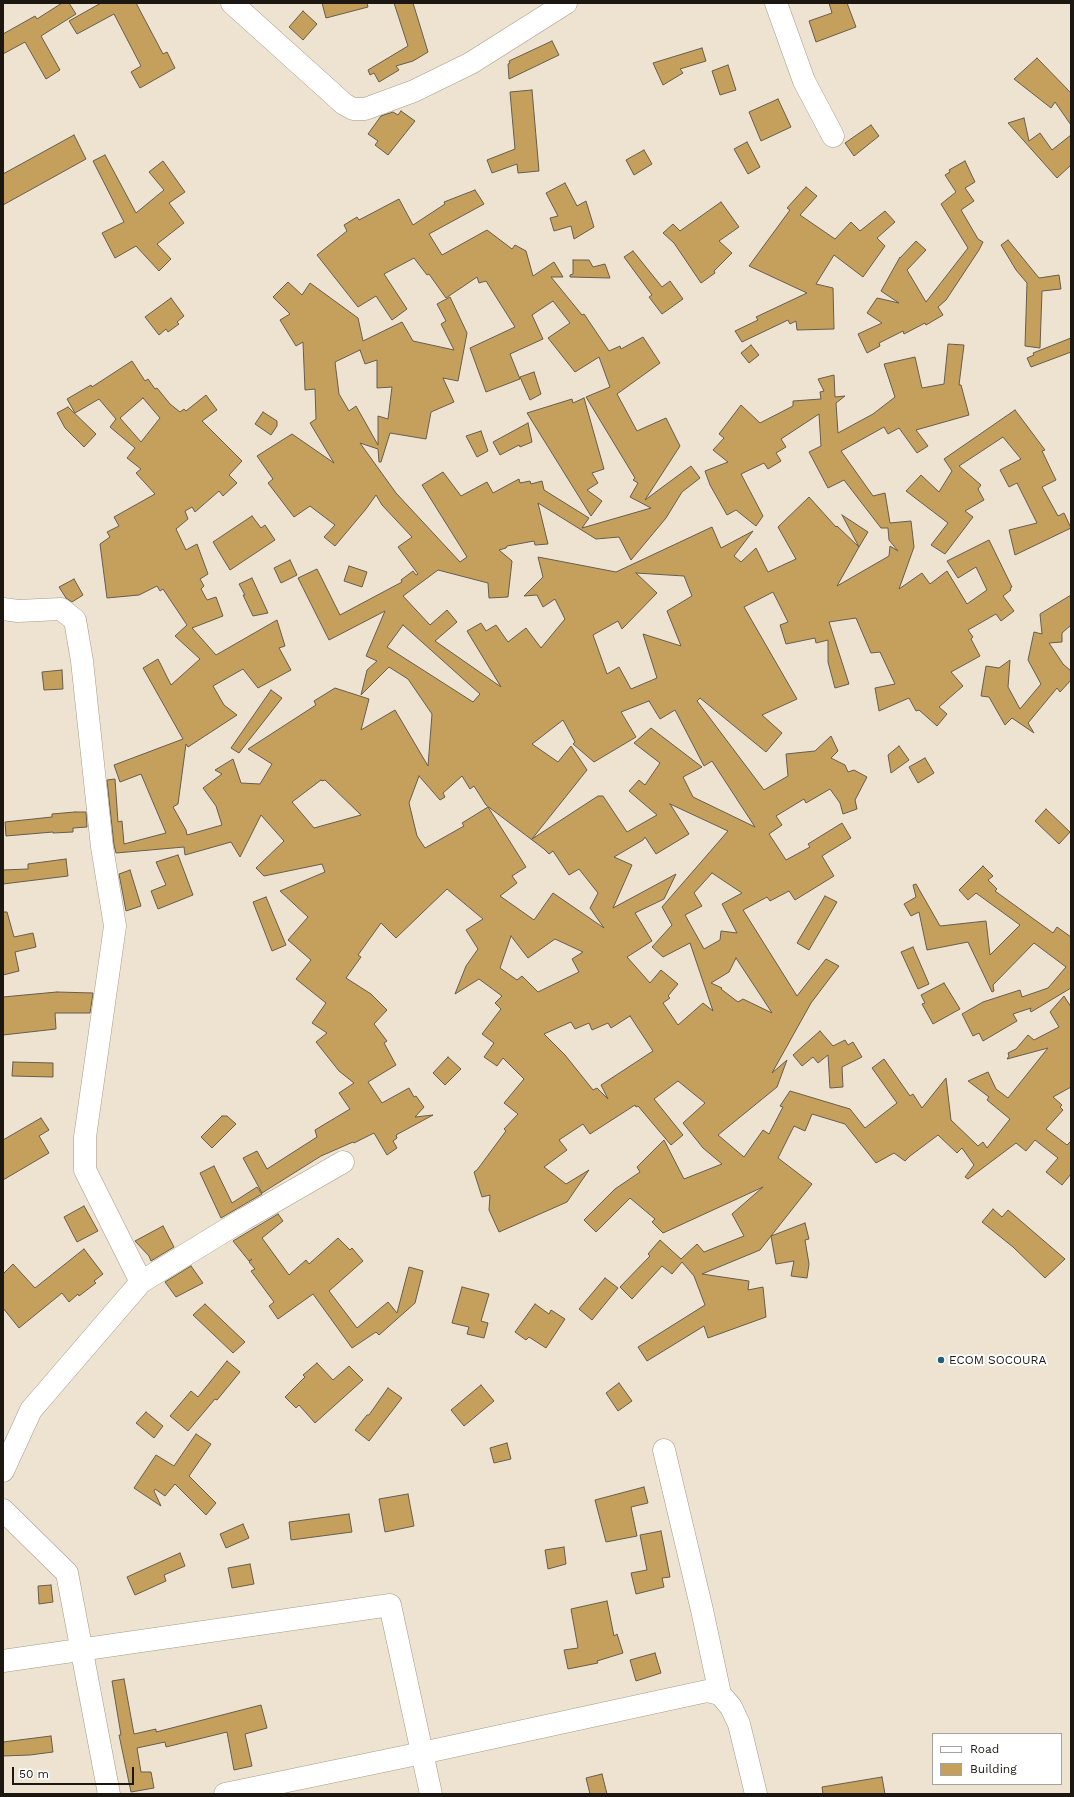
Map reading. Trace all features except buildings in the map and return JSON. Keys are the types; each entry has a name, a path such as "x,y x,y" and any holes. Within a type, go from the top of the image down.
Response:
{"street":[{"path":"232,3 344,104 353,109 365,109 414,91 471,63 566,3"},
{"path":"776,3 804,81 833,136"},
{"path":"3,609 18,611 61,609 75,620 82,661 102,847 114,926 85,1138 85,1170 140,1282"},
{"path":"3,1471 31,1410 140,1282 244,1219 343,1162"},
{"path":"664,1450 702,1610 720,1694 731,1707 739,1724 756,1794"},
{"path":"3,1510 67,1573 109,1794"},
{"path":"3,1661 82,1651 390,1605 431,1794"},
{"path":"225,1794 707,1691 720,1694"}],"place":[{"name":"ECOM SOCOURA","path":"941,1360"}]}
